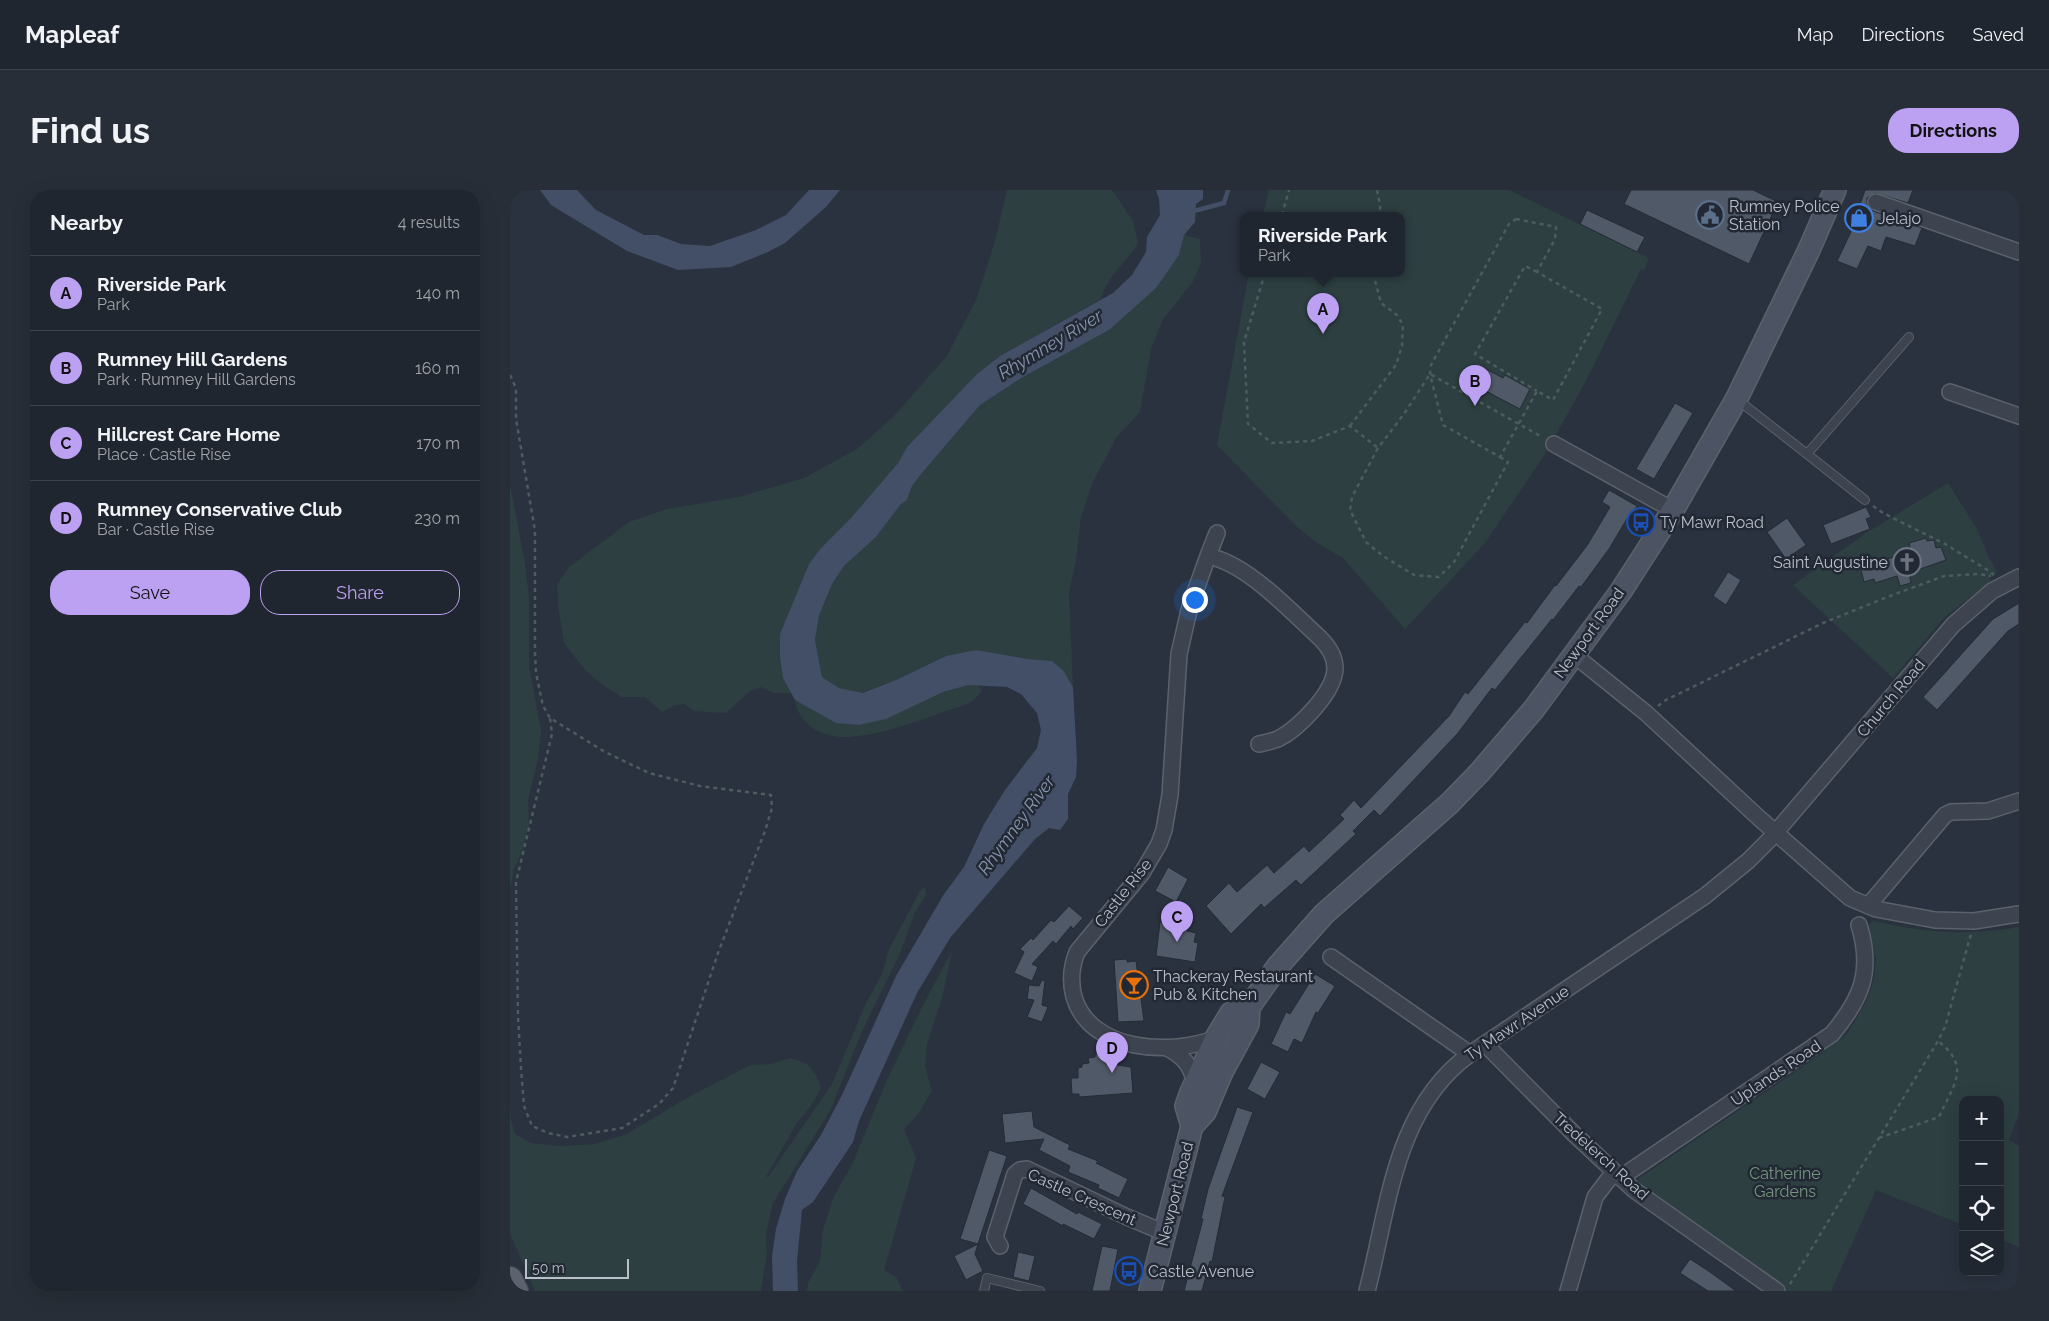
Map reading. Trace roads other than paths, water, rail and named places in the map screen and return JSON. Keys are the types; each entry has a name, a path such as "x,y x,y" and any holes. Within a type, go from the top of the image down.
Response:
{"main road":[{"name":"Newport Road","path":"1150,1291 1192,1126 1206,1112 1222,1072 1248,1024 1249,1007 1278,966 1324,914 1450,803 1480,772 1534,708 1621,591 1673,510 1737,398 1808,252 1835,190"},
{"name":"Newport Road","path":"1192,1126 1186,1106 1216,1038 1231,1013 1249,1007"},
{"path":"510,1279 516,1291"}],"street":[{"path":"1876,202 2019,252"},
{"path":"1950,392 2019,416"},
{"path":"1554,444 1673,510"},
{"name":"Castle Rise","path":"1216,1038 1199,1045 1167,1048 1128,1043 1100,1033 1079,1010 1073,993 1072,974 1073,962 1077,952 1142,873 1164,830 1170,795 1179,654 1188,613 1217,533"},
{"path":"1208,556 1224,560 1243,571 1320,638 1328,647 1333,658 1335,668 1333,681 1321,699 1295,727 1279,738 1259,744"},
{"name":"Church Road","path":"1775,832 1953,625 1992,591 2019,577"},
{"path":"1574,655 1646,713 1850,898 1868,906 1918,918 1955,922 2019,914"},
{"path":"1868,906 1945,815 1951,812 1988,811 2019,801"},
{"name":"Ty Mawr Avenue","path":"1367,1291 1393,1178 1410,1130 1428,1095 1438,1082 1448,1071 1470,1054 1705,896 1748,862 1775,832"},
{"name":"Uplands Road","path":"1568,1291 1595,1197 1617,1175 1832,1034 1850,1010 1865,976 1866,950 1859,925"},
{"path":"1331,957 1470,1054"},
{"name":"Tredelerch Road","path":"1485,1044 1617,1175 1781,1290"},
{"name":"Castle Rise","path":"1167,1048 1180,1054 1186,1060 1195,1083"},
{"name":"Castle Crescent","path":"1000,1246 995,1237 1016,1174 1020,1170 1027,1169 1165,1233"}],"lane":[{"path":"1807,454 1909,337"},
{"path":"1737,398 1865,500"},
{"path":"984,1291 987,1278 1040,1291"}],"water":[{"path":"540,190 577,190 596,210 644,235 657,235 681,244 710,246 756,230 786,215 809,190 840,190 826,207 785,243 768,252 731,267 678,270 627,251 551,205"},
{"name":"Rhymney River","path":"1156,190 1203,190 1203,199 1196,204 1195,222 1184,235 1179,255 1156,288 1109,330 1023,377 980,405 922,473 912,486 907,500 901,504 876,537 844,566 832,584 819,616 815,640 822,677 839,688 863,693 896,680 946,656 976,650 1052,661 1063,670 1073,687 1077,761 1076,777 1068,794 1068,819 1060,830 1049,828 1035,839 950,938 917,993 859,1121 853,1142 813,1202 802,1210 797,1261 798,1291 773,1291 772,1256 776,1229 785,1199 797,1171 821,1135 843,1093 896,976 944,894 964,867 984,824 1005,790 1037,748 1041,730 1037,713 1021,694 1007,687 969,685 943,692 886,719 859,725 836,723 795,700 783,678 780,657 780,634 809,564 820,549 851,518 898,463 907,447 977,374 1000,356 1113,293 1132,275 1146,252 1147,237 1160,215 1159,199"}],"waterway":[{"path":"1190,212 1224,203 1228,190"}],"place":[{"name":"Rumney Police Station","path":"1710,215"},
{"name":"Jelajo","path":"1859,218"},
{"name":"Riverside Park","path":"1323,334"},
{"name":"Rumney Hill Gardens","path":"1475,406"},
{"name":"Ty Mawr Road","path":"1641,522"},
{"name":"Saint Augustine","path":"1907,562"},
{"name":"Hillcrest Care Home","path":"1177,942"},
{"name":"Thackeray Restaurant Pub & Kitchen","path":"1134,985"},
{"name":"Rumney Conservative Club","path":"1112,1073"},
{"name":"Castle Avenue","path":"1129,1271"}],"park label":[{"name":"Catherine Gardens","path":"1785,1182"}]}
